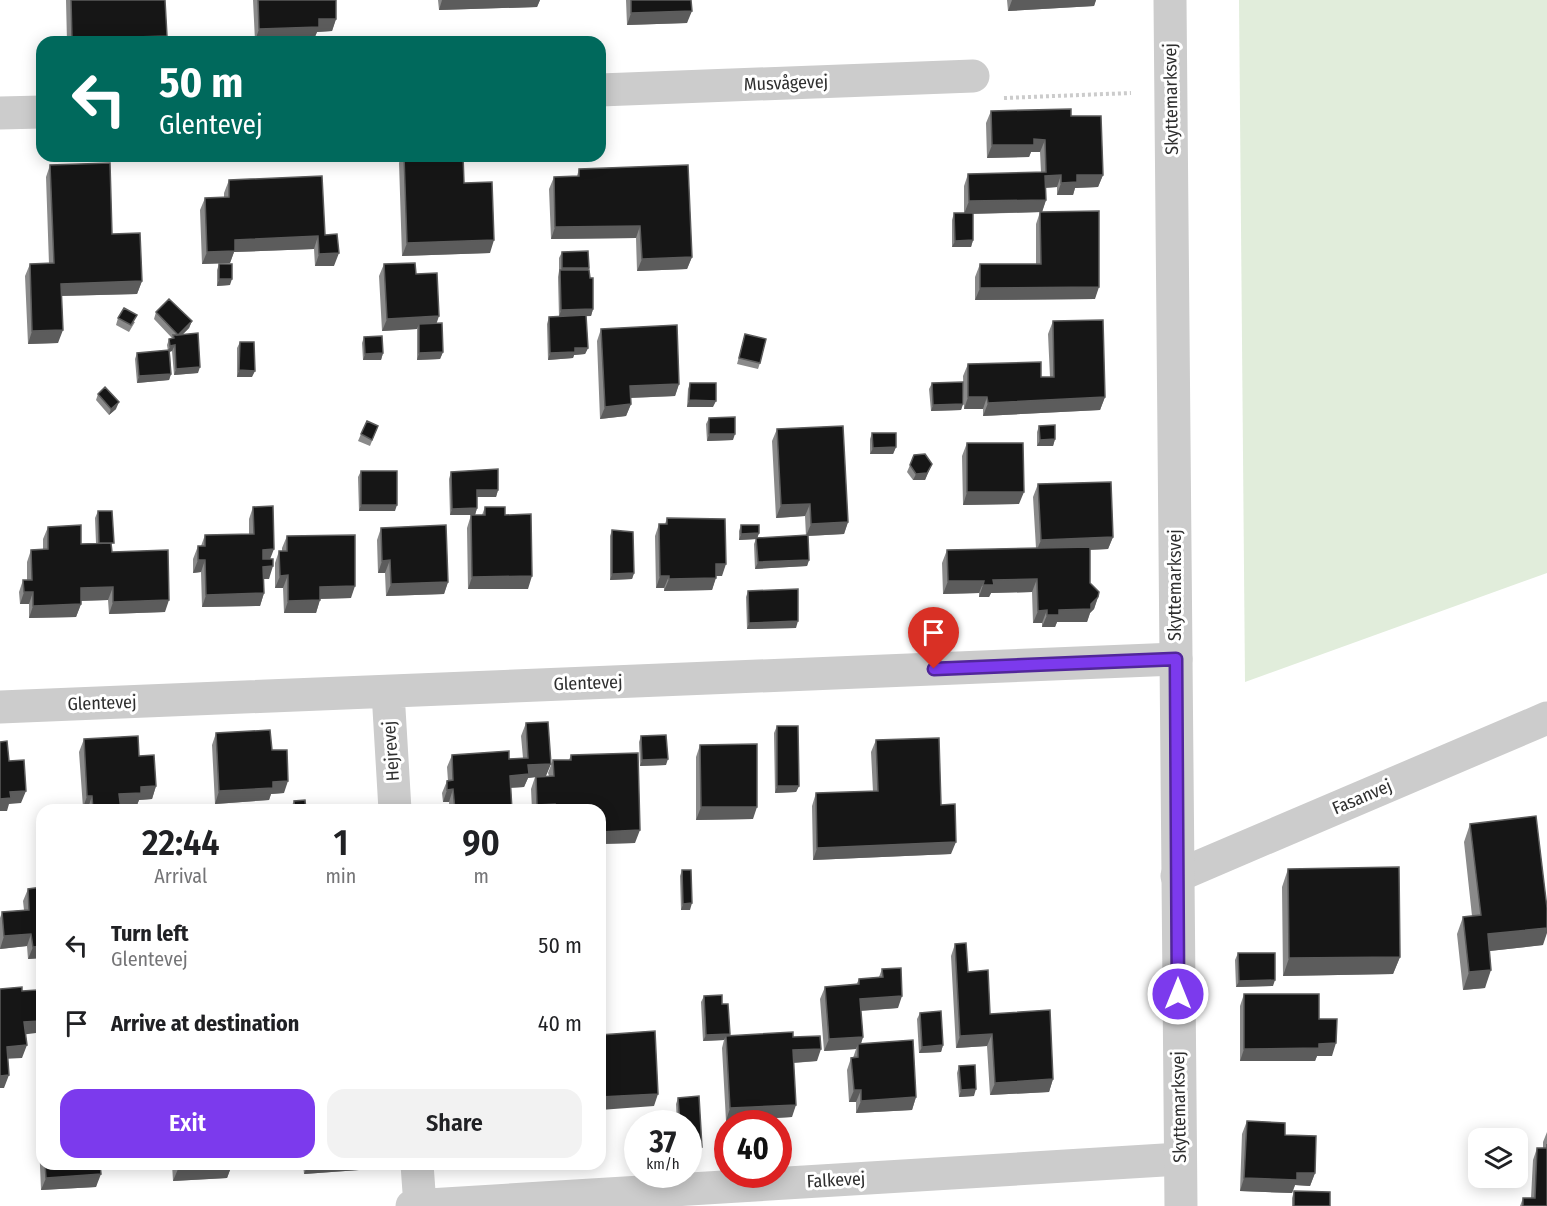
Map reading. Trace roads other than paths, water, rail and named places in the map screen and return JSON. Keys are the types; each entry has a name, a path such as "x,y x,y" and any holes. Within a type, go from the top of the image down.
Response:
{"street":[{"name":"Skyttemarksvej","path":"1170,0 1180,1206"},
{"name":"Musvågevej","path":"606,90 973,76"},
{"path":"0,113 36,112"},
{"name":"Glentevej","path":"0,707 1176,659"},
{"name":"Hejrevej","path":"388,692 395,804"},
{"name":"Fasanvej","path":"1177,876 1547,717"},
{"name":"Falkevej","path":"412,1206 1180,1159"},
{"path":"417,1170 420,1206"}]}
